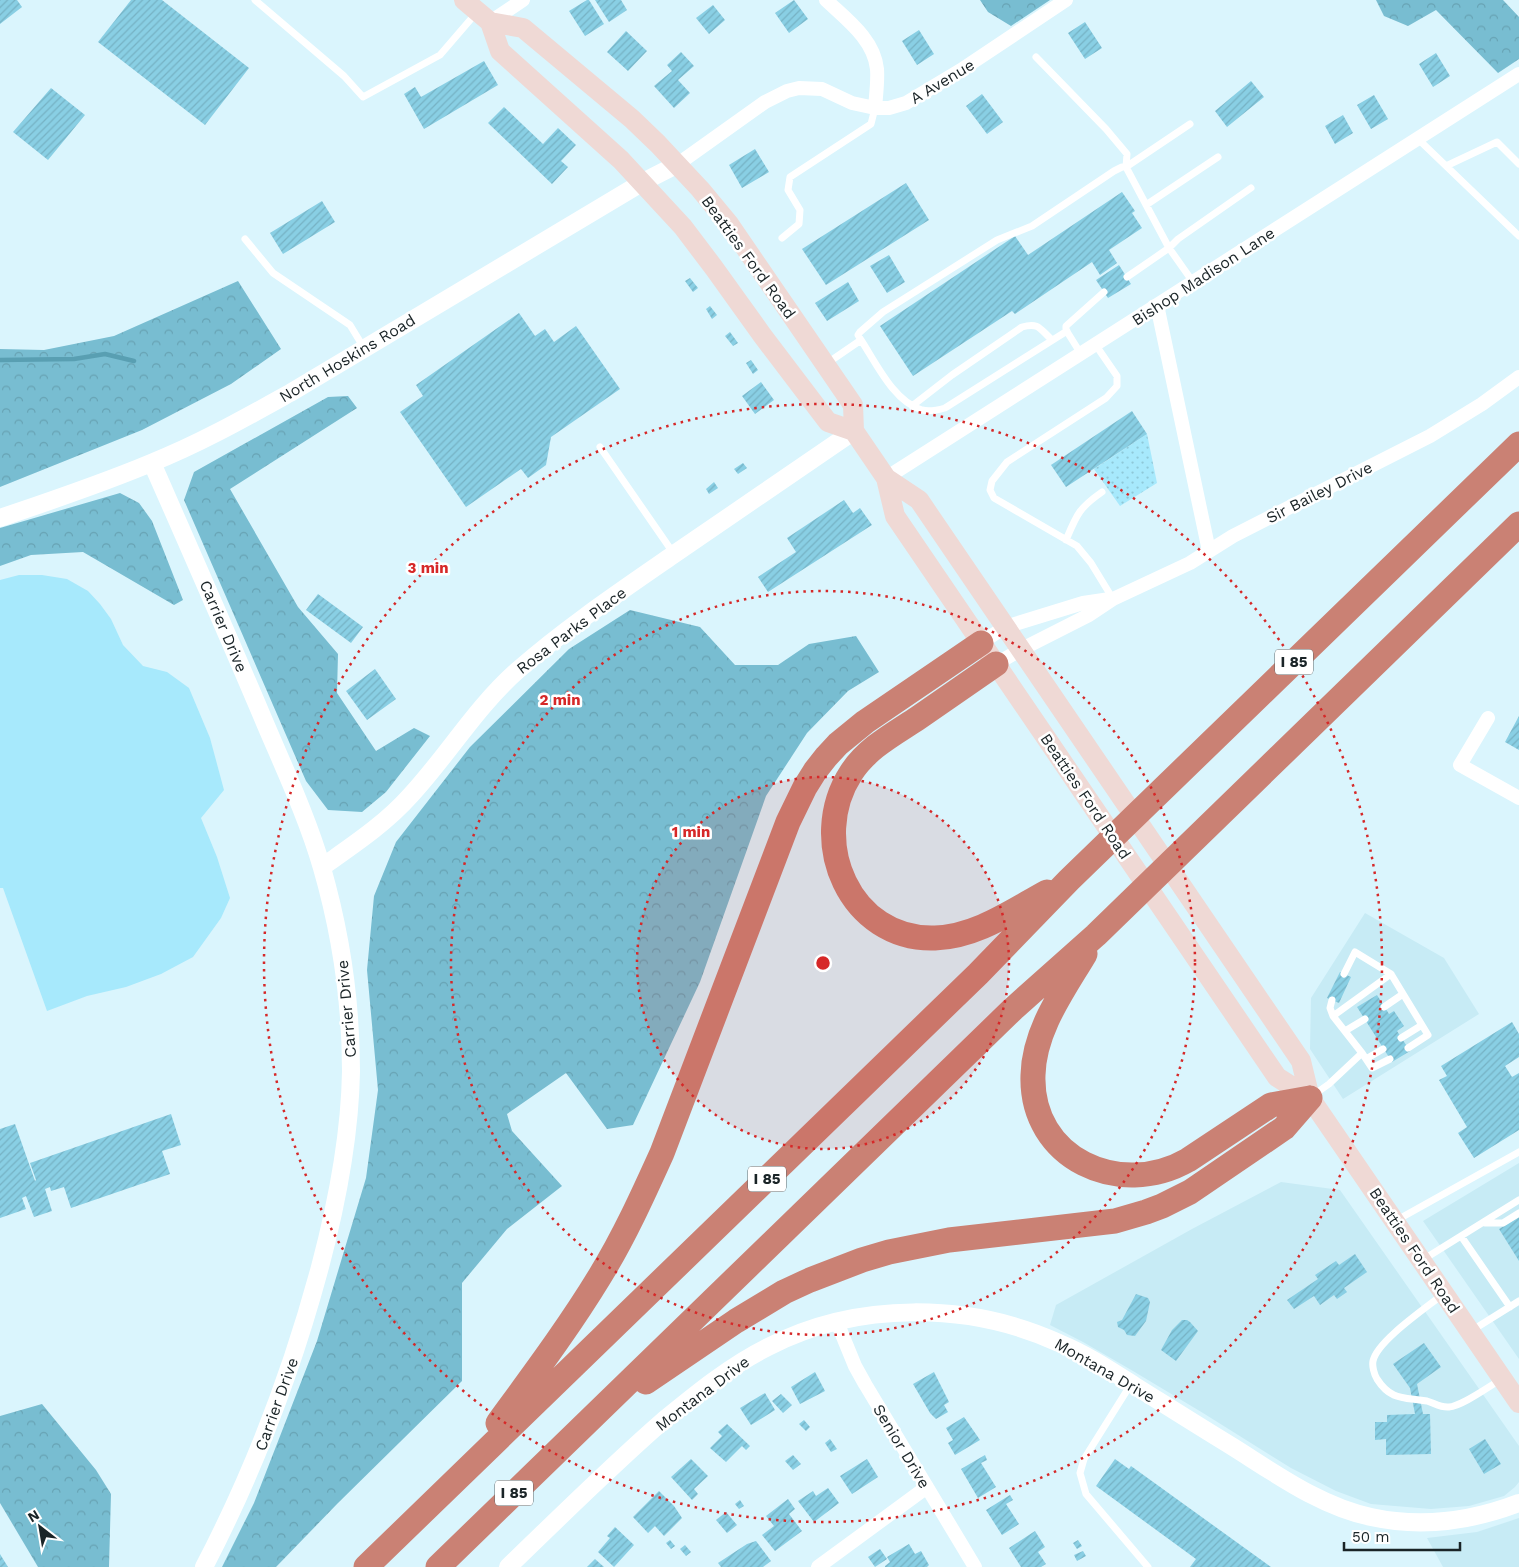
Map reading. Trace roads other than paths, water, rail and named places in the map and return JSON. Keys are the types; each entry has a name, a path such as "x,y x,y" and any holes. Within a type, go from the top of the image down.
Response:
{"highway":[{"name":"I 85","path":"366,1567 978,974 1069,880 1519,444"},
{"name":"I 85","path":"438,1567 1013,1009 1096,935 1519,524"},
{"path":"462,1474 578,1310 601,1274 643,1195 662,1153 788,822 805,787 826,757 852,732 981,643"},
{"path":"996,664 880,743 860,761 844,785 835,813 835,854 839,868 852,895 869,916 893,931 920,938 949,937 975,930 1069,880"},
{"path":"1096,935 1044,1025 1034,1062 1033,1088 1038,1113 1050,1135 1068,1153 1089,1166 1111,1174 1134,1176 1156,1173 1178,1166 1270,1105 1310,1098"},
{"path":"590,1420 758,1306 784,1292 835,1270 889,1252 919,1246 981,1236 1115,1221 1162,1206 1190,1192 1284,1128 1310,1098"}],"main road":[{"name":"Beatties Ford Road","path":"477,11 523,28 632,119 678,164 729,224 853,405 854,431 886,478 895,516 1277,1077 1310,1098"},
{"path":"477,11 500,52 585,126 643,182 699,247 762,335 828,422 854,431"},
{"name":"Beatties Ford Road","path":"886,478 919,500 1301,1061 1310,1098 1519,1403"}],"street":[{"path":"477,11 523,0"},
{"path":"826,0 864,38 872,52 877,67 875,108"},
{"name":"A Avenue","path":"678,164 765,102 787,91 799,88 822,89 852,103 875,108 889,108 914,100 1066,0"},
{"name":"Bishop Madison Lane","path":"886,478 1519,74"},
{"name":"North Hoskins Road","path":"0,518 74,493 152,463 253,413 643,182 678,164"},
{"path":"1157,305 1209,551"},
{"name":"Sir Bailey Drive","path":"996,664 1090,615 1113,599 1190,563 1233,536 1430,436 1482,404 1519,377"},
{"name":"Rosa Parks Place","path":"322,867 369,833 410,797 479,710 528,661 599,606 854,431"},
{"name":"Carrier Drive","path":"152,463 215,604 299,804 322,867 338,933 345,972 348,1007 351,1073 349,1110 345,1150 325,1248 293,1360 277,1404 246,1482 204,1567"},
{"name":"Sir Bailey Drive","path":"981,643 1005,627 1083,603 1113,599"},
{"path":"1488,718 1460,765 1519,798"},
{"name":"Montana Drive","path":"508,1567 622,1458 702,1390 732,1368 770,1346 815,1328 862,1316 912,1313 946,1314 993,1321 1040,1335 1087,1356 1290,1483 1332,1504 1353,1512 1385,1520 1437,1522 1490,1513 1519,1503"},
{"name":"Senior Drive","path":"837,1322 855,1366 975,1567"},
{"path":"818,1567 927,1487"}],"lane":[{"path":"255,0 344,76 363,97 440,55 477,11"},
{"path":"1036,57 1106,129 1127,154 1126,167 1168,248 1193,282"},
{"path":"782,238 799,224 800,210 788,190 790,177 871,124 875,108"},
{"path":"1067,331 945,408 932,411 912,406 899,396 858,335 883,312 997,240 1032,226 1114,171 1126,167 1190,124"},
{"path":"1418,139 1519,236"},
{"path":"1446,166 1498,142 1519,164"},
{"path":"1146,205 1218,157"},
{"path":"1127,278 1178,239 1251,188"},
{"path":"245,239 273,273 350,325 365,348"},
{"path":"1081,354 1066,326 1104,292"},
{"path":"912,406 952,375 1022,327 1032,324 1037,326 1052,340"},
{"path":"826,364 861,340"},
{"path":"1096,344 1116,376 1117,386 1106,398 1008,462 992,481 990,490 994,498 1077,546 1091,563 1113,599"},
{"path":"600,447 674,554"},
{"path":"1066,540 1078,514 1086,503 1102,492"},
{"path":"1344,974 1355,952 1391,974 1428,1035 1408,1048"},
{"path":"1334,1016 1391,974"},
{"path":"1384,1007 1403,994"},
{"path":"1332,1000 1330,1008 1334,1016 1372,1068 1390,1059"},
{"path":"1345,1031 1365,1019"},
{"path":"1401,1038 1422,1025"},
{"path":"1310,1098 1364,1056 1383,1049"},
{"path":"1395,1221 1519,1152"},
{"path":"1422,1260 1519,1200"},
{"path":"1483,1223 1503,1223 1519,1213"},
{"path":"1461,1236 1510,1307"},
{"path":"1444,1294 1389,1338 1379,1349 1373,1361 1374,1375 1390,1394 1401,1399 1450,1407 1502,1378"},
{"path":"1470,1332 1519,1301"},
{"path":"1131,1384 1084,1459 1080,1473 1086,1494 1148,1567"}],"waterway":[{"path":"0,360 74,359 105,354 134,361"}]}
